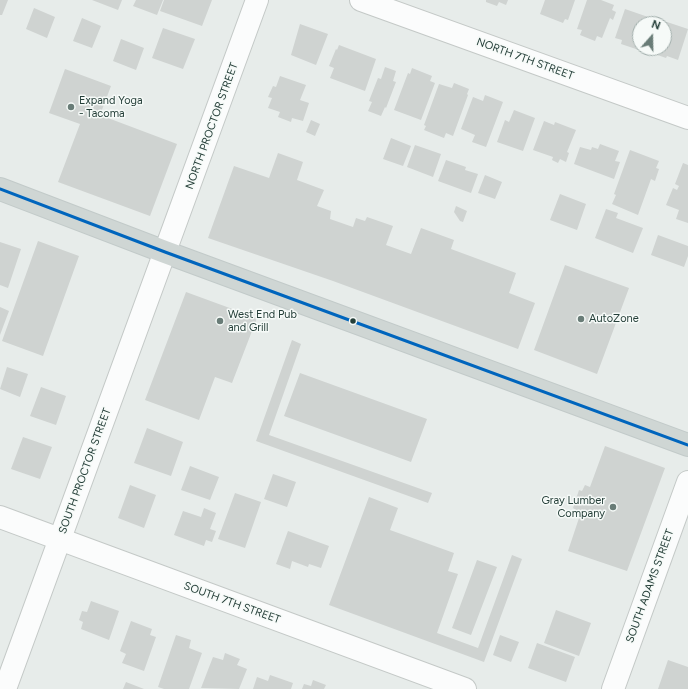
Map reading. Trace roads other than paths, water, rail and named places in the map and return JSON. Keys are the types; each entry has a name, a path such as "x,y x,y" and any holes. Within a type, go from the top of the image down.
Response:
{"main road":[{"path":"0,189 165,252 688,445"}],"street":[{"name":"NORTH PROCTOR STREET","path":"165,252 218,111 257,0"},
{"name":"NORTH 7TH STREET","path":"361,0 688,118"},
{"name":"SOUTH PROCTOR STREET","path":"5,689 165,252"},
{"name":"SOUTH ADAMS STREET","path":"613,689 688,482"},
{"name":"SOUTH 7TH STREET","path":"0,517 465,689"}],"place":[{"name":"Expand Yoga - Tacoma","path":"71,107"},
{"name":"AutoZone","path":"581,319"},
{"name":"West End Pub and Grill","path":"220,321"},
{"name":"Gray Lumber Company","path":"613,507"}]}
